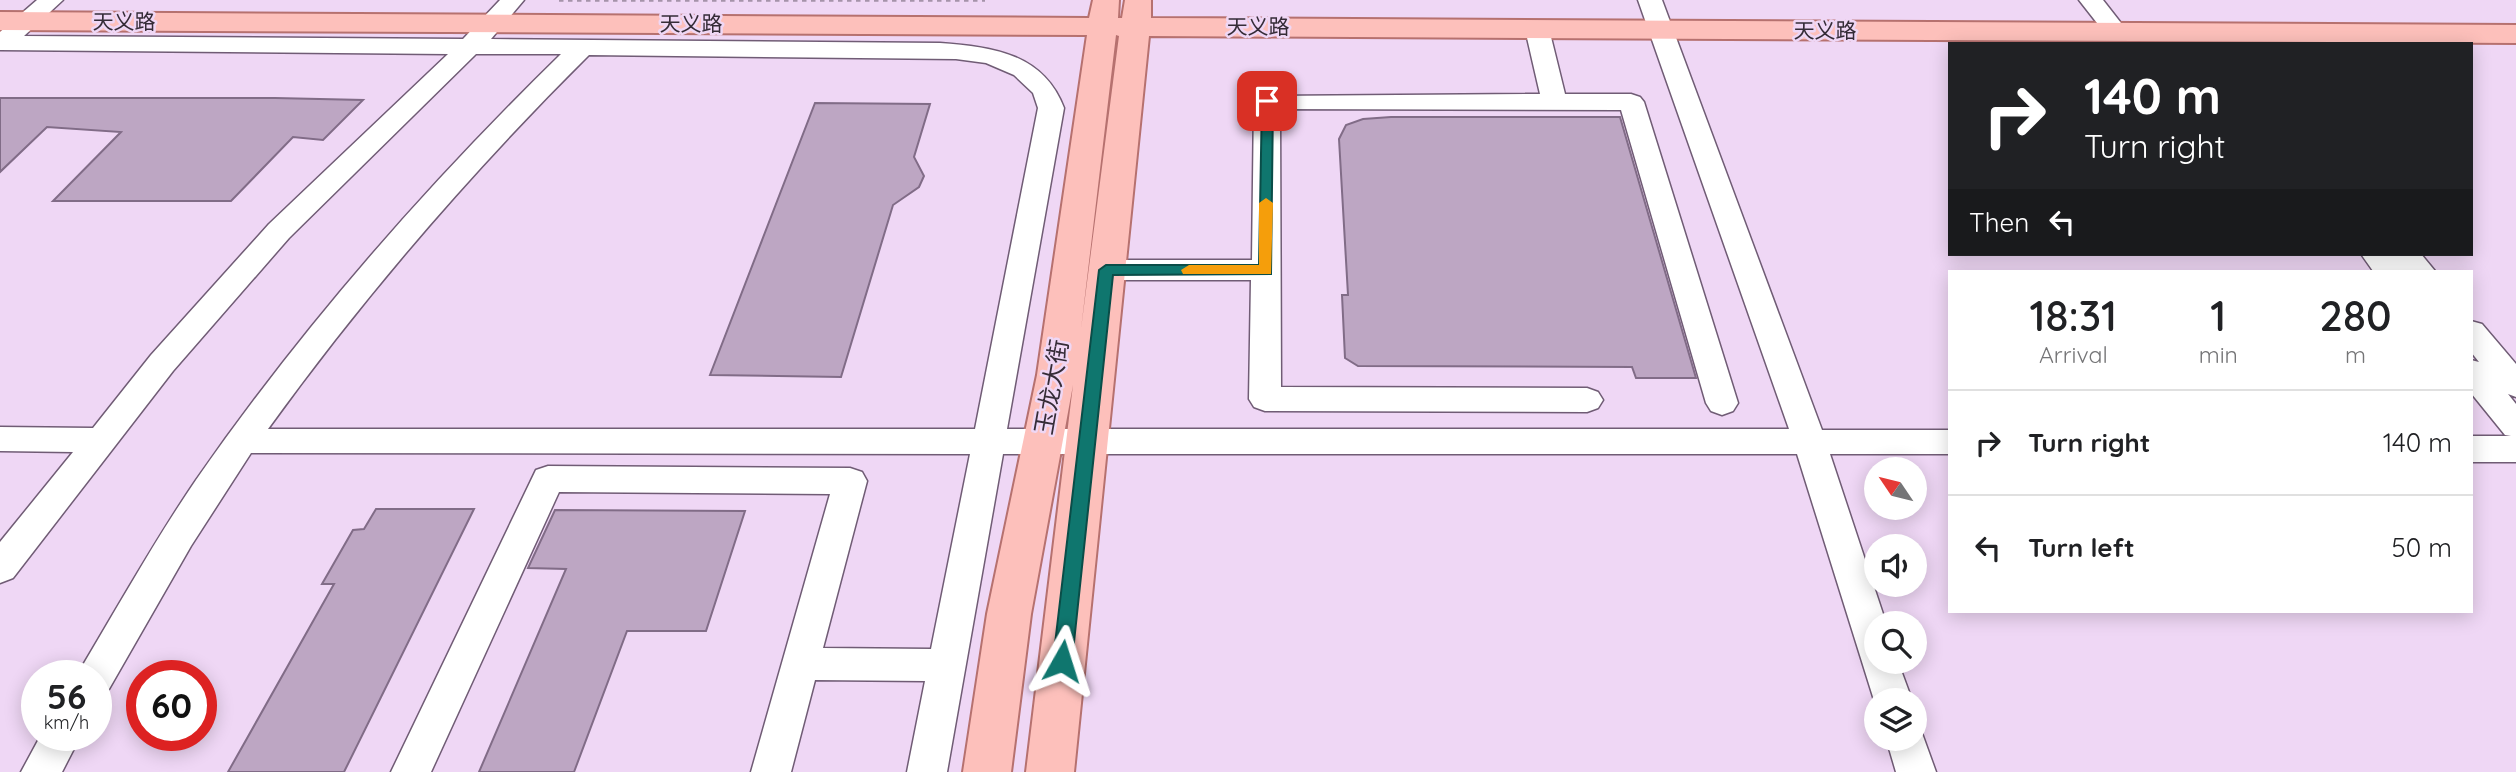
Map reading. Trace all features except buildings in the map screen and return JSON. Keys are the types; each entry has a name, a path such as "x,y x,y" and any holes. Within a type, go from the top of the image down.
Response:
{"main road":[{"name":"天义路","path":"7,27 495,23 1121,13 1537,29 2116,32 2211,38 2516,34"},
{"name":"玉龙大街","path":"1051,772 1106,270 1121,13"},
{"name":"玉龙大街","path":"988,772 1009,614 1056,375 1121,13"}],"street":[{"path":"7,27 51,0"},
{"path":"0,568 162,363 279,231 495,23 512,0"},
{"path":"1650,0 1810,442 1864,611"},
{"path":"2091,0 2116,32"},
{"path":"7,27 471,45 940,50 975,53 1003,60 1023,70 1047,91 1051,108 927,772"},
{"path":"1537,29 1554,101"},
{"path":"106,660 207,491 348,300 517,110 584,46"},
{"path":"1587,400 1265,399 1267,101 1631,102 1723,403"},
{"path":"2377,256 2388,270"},
{"path":"2407,256 2419,270"},
{"path":"1106,270 1266,270"},
{"path":"2473,334 2516,385"},
{"path":"2473,373 2516,426"},
{"path":"0,439 101,440"},
{"path":"244,441 1043,439 1948,442"},
{"path":"2473,449 2516,449"},
{"path":"411,772 548,479 850,481 771,772"},
{"path":"801,664 947,665"},
{"path":"41,772 53,751"},
{"path":"1909,751 1916,772"}],"path":[{"path":"559,0 985,0"}],"slow traffic":[{"path":"1189,270 1266,270 1266,203"}],"route":[{"path":"1062,661 1106,270 1266,270 1267,101"}]}
